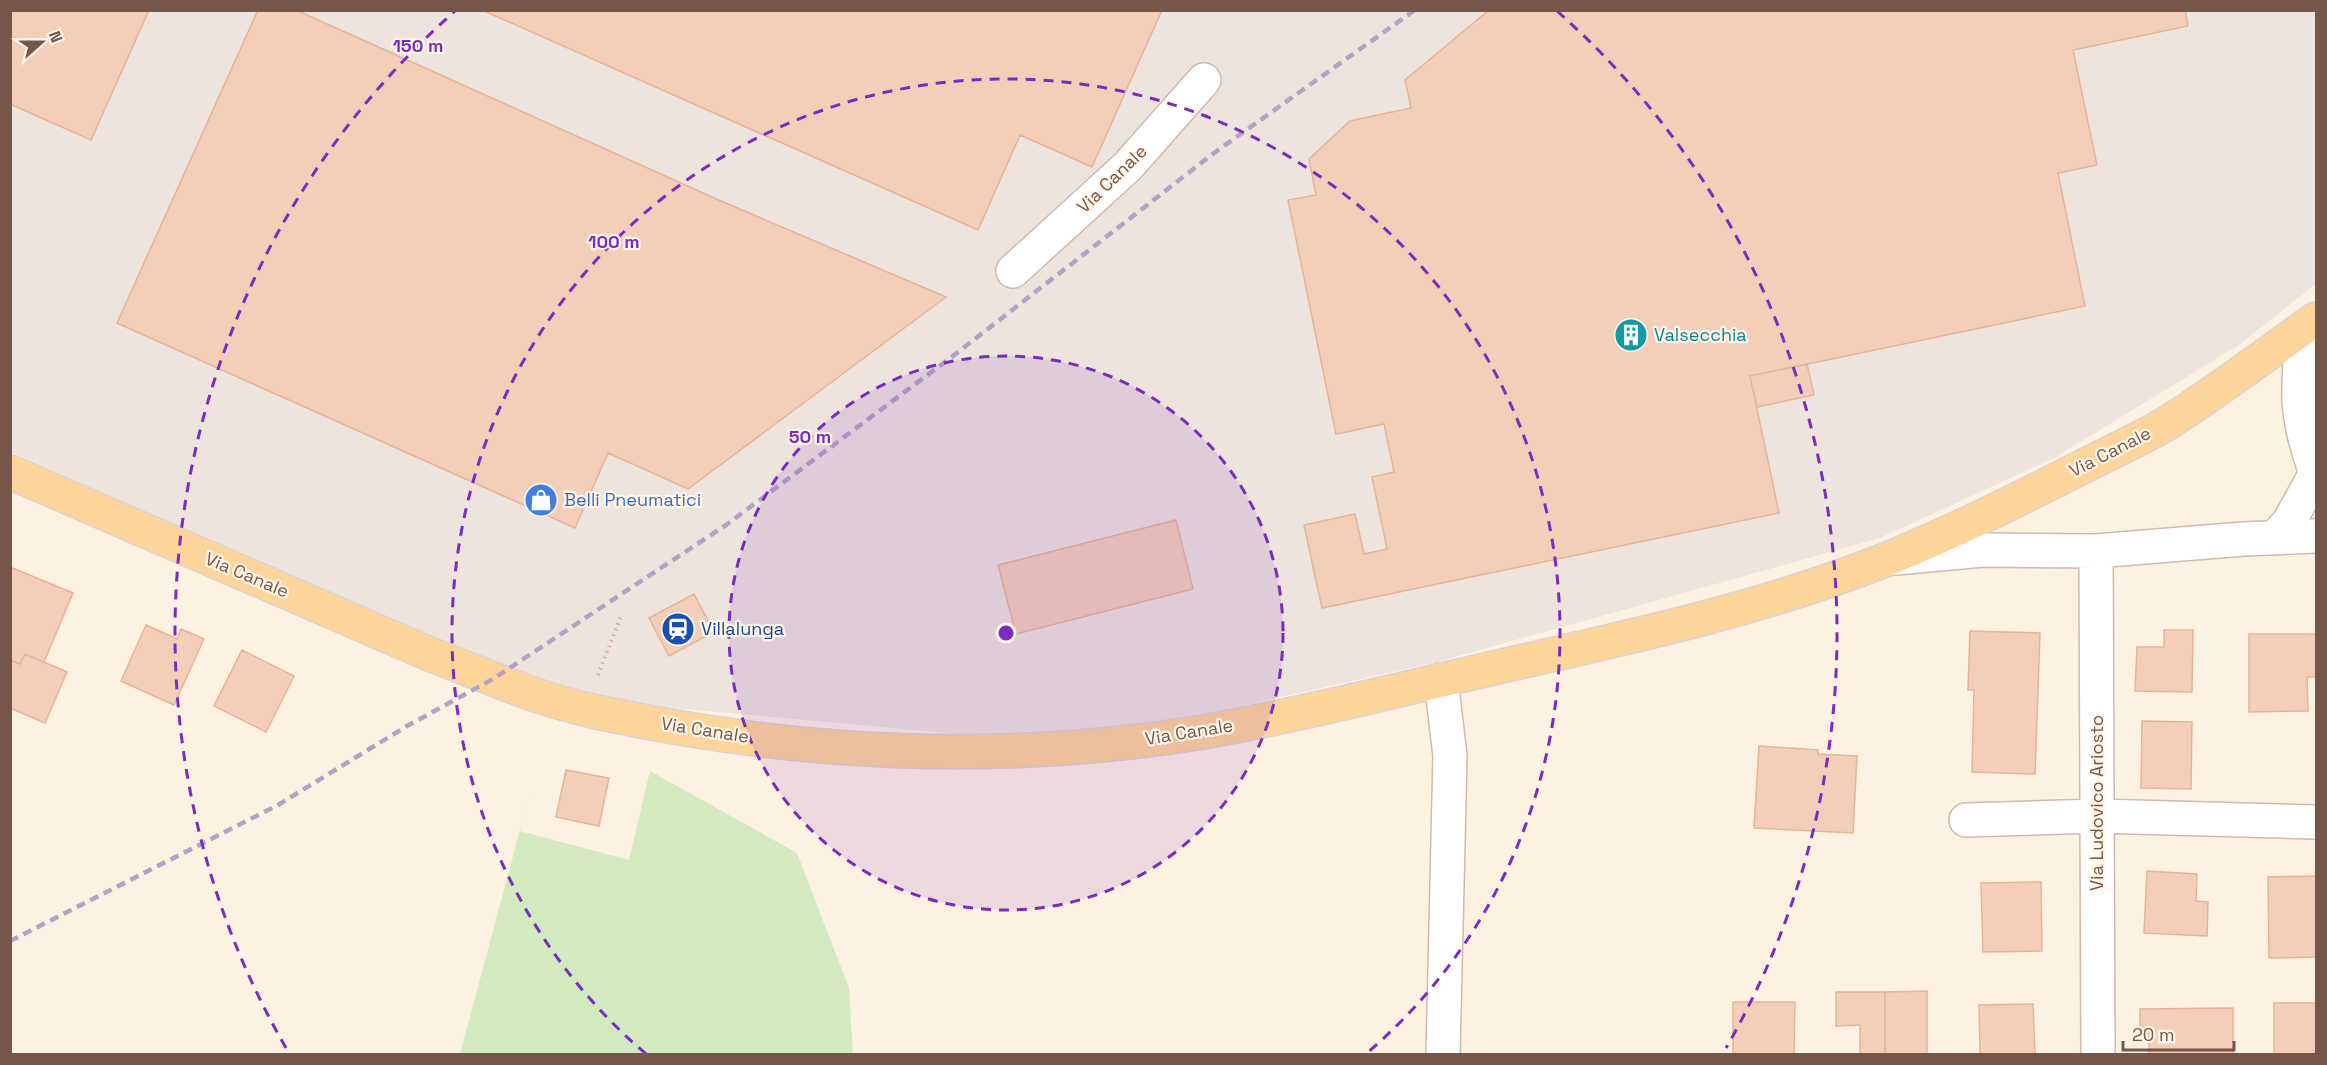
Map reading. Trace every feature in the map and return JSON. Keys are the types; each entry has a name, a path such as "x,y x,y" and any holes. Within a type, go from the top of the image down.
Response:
{"main road":[{"name":"Via Canale","path":"10,472 427,653 493,679 593,711 754,738 814,745 903,752 1004,753 1099,746 1205,731 1601,644 1791,591 1888,559 2001,509 2167,423 2310,323"}],"street":[{"name":"Via Canale","path":"1013,272 1128,166 1204,80"},
{"path":"2274,538 2289,522 2316,473 2299,419 2298,387 2310,323"},
{"name":"Via Canale","path":"1888,559 1983,550 2096,551 2316,536"},
{"name":"Via Ludovico Ariosto","path":"2096,551 2098,1054"},
{"path":"1441,680 1450,756 1443,1054"},
{"path":"1966,820 2097,816 2316,822"}],"path":[{"path":"593,711 598,675 621,616"}],"shaded area":[{"path":"11,11 2316,11 2316,284 2239,345 2054,458 1880,538 1437,662 1201,715 1012,739 619,703 443,645 11,452"}],"green space":[{"path":"650,771 797,853 849,988 853,1054 460,1054 529,796 520,831 629,860"}],"building":[{"path":"10,10 149,10 91,140 10,104"},
{"path":"258,10 296,10 721,201 946,297 688,489 608,453 575,528 117,323"},
{"path":"482,10 1162,10 1092,167 1020,135 978,230"},
{"name":"Valsecchia","path":"1489,10 2185,10 2188,26 2073,50 2097,165 2058,173 2085,306 1750,376 1779,513 1322,608 1304,525 1355,514 1364,554 1387,549 1372,477 1394,472 1384,424 1336,434 1288,200 1316,195 1309,159 1350,121 1411,108 1405,80"},
{"path":"1807,364 1814,395 1757,407 1750,376"},
{"path":"1176,520 1193,589 1016,634 998,565"},
{"path":"10,567 73,593 44,662 25,654 20,664 10,660"},
{"path":"694,594 714,632 669,656 649,618"},
{"path":"146,625 177,639 181,629 204,639 174,705 121,681"},
{"path":"2164,630 2193,630 2192,692 2135,691 2137,647 2164,647"},
{"path":"1970,631 2040,633 2035,774 1972,772 1974,690 1968,690"},
{"path":"2249,634 2316,634 2316,677 2307,677 2308,711 2249,712"},
{"path":"242,650 294,676 266,732 214,706"},
{"path":"25,654 67,672 45,723 10,708 10,660 20,664"},
{"path":"2142,721 2192,722 2191,789 2141,788"},
{"path":"1759,746 1818,750 1818,754 1857,756 1853,833 1754,828"},
{"path":"566,770 609,778 599,826 556,817"},
{"path":"2147,871 2197,874 2196,901 2208,902 2207,936 2144,933"},
{"path":"2316,876 2316,957 2269,958 2268,877"},
{"path":"2041,882 2042,951 1983,952 1981,883"},
{"path":"1927,991 1927,1054 1885,1054 1885,992"},
{"path":"1836,992 1885,992 1885,1054 1860,1054 1860,1025 1836,1026"},
{"path":"1733,1002 1795,1002 1794,1054 1733,1054"},
{"path":"2274,1003 2316,1003 2316,1054 2274,1054"},
{"path":"2033,1004 2035,1054 1980,1054 1979,1005"},
{"path":"2233,1008 2233,1054 2149,1054 2149,1034 2140,1034 2140,1009"}],"railway":[{"path":"10,941 278,805 407,726 493,679 726,525 953,356 1214,153 1415,10"}],"place":[{"name":"Valsecchia","path":"1631,335"},
{"name":"Belli Pneumatici","path":"541,500"},
{"name":"Villalunga","path":"678,629"}]}
